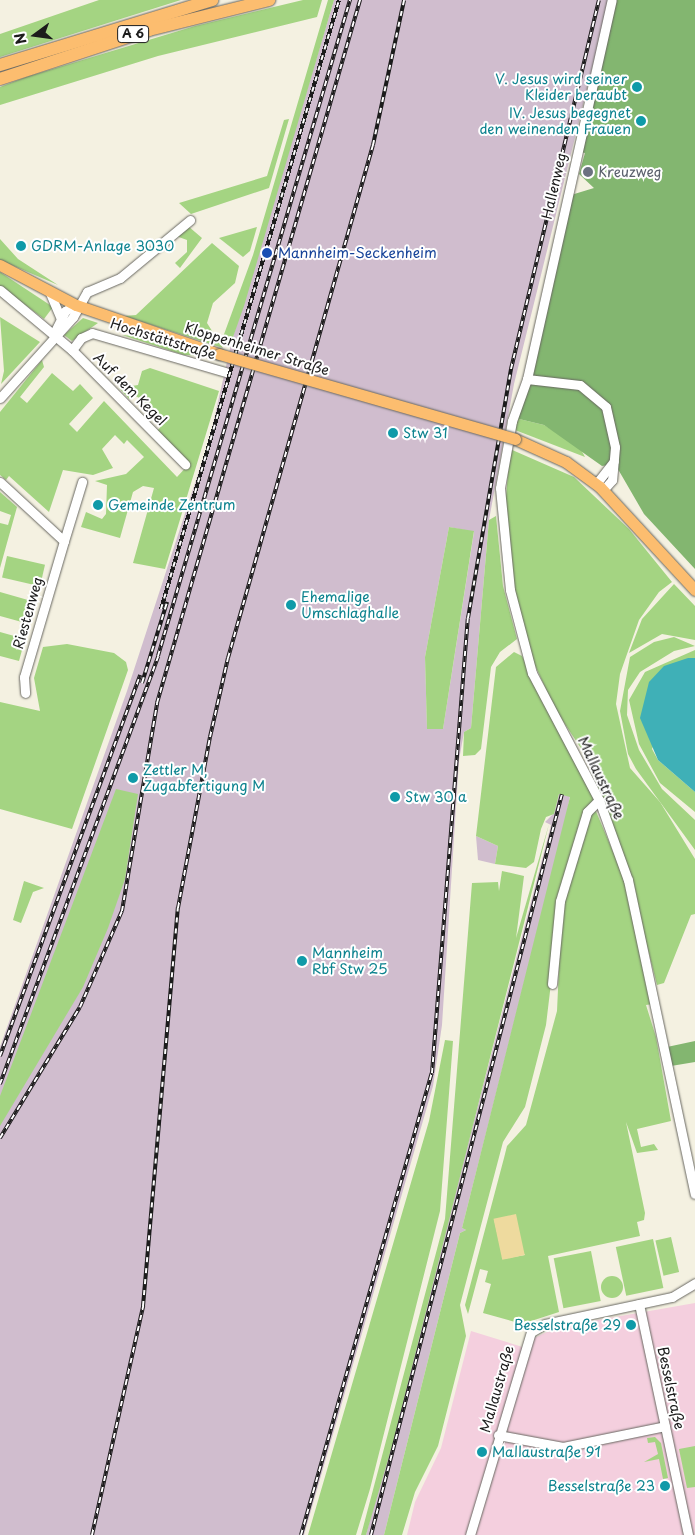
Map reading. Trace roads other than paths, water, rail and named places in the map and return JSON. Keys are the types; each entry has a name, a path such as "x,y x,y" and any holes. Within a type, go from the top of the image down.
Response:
{"highway":[{"name":"A 6","path":"0,65 212,0"},
{"name":"A 6","path":"0,78 149,30 269,0"}],"main road":[{"name":"Kloppenheimer Straße","path":"0,265 76,305 219,354 515,440 566,462 600,487 695,590"}],"street":[{"name":"Hallenweg","path":"527,379 612,0"},
{"path":"54,334 60,317 76,305 87,292 120,278 190,220"},
{"path":"0,290 54,334"},
{"path":"50,293 60,317"},
{"path":"1,396 54,334 73,317 76,305"},
{"path":"72,350 96,326"},
{"name":"Hochstättstraße","path":"88,332 225,372"},
{"name":"Auf dem Kegel","path":"54,334 185,464"},
{"path":"527,379 566,381 598,398 612,419 614,462 612,480 600,487"},
{"name":"Mallaustraße","path":"527,379 504,457 500,511 506,570 532,673 599,800 641,926 695,1194"},
{"path":"0,482 64,541"},
{"name":"Riestenweg","path":"25,693 24,677 82,482"},
{"path":"552,984 560,902 587,812 599,800"},
{"name":"Mallaustraße","path":"470,1535 525,1343 533,1330 545,1324 679,1294 695,1283"},
{"name":"Besselstraße","path":"640,1304 688,1535"},
{"path":"498,1435 563,1447 665,1426"}],"water":[{"path":"688,658 695,658 695,792 658,760 640,718 649,682 664,666"}],"railway":[{"path":"161,609 339,0"},
{"path":"0,1084 158,656 350,0"},
{"path":"0,1138 80,1007 122,911 157,703 360,0"},
{"path":"92,1535 143,1306 178,908 210,737 228,658 373,145 404,0"},
{"path":"301,1535 432,1073 468,618 511,369 599,0"},
{"path":"142,683 167,602"},
{"path":"0,1056 140,675"},
{"path":"371,1535 562,794"}],"place":[{"name":"V. Jesus wird seiner Kleider beraubt","path":"637,87"},
{"name":"IV. Jesus begegnet den weinenden Frauen","path":"641,121"},
{"name":"Kreuzweg","path":"588,172"},
{"name":"GDRM-Anlage 3030","path":"21,246"},
{"name":"Mannheim-Seckenheim","path":"267,253"},
{"name":"Stw 31","path":"393,433"},
{"name":"Gemeinde Zentrum","path":"98,505"},
{"name":"Ehemalige Umschlaghalle","path":"291,605"},
{"name":"Zettler M, Zugabfertigung M","path":"133,778"},
{"name":"Stw 30 a","path":"395,797"},
{"name":"Mannheim Rbf Stw 25","path":"302,961"},
{"name":"Besselstraße 29","path":"631,1325"},
{"name":"Mallaustraße 91","path":"482,1452"},
{"name":"Besselstraße 23","path":"665,1486"}]}
